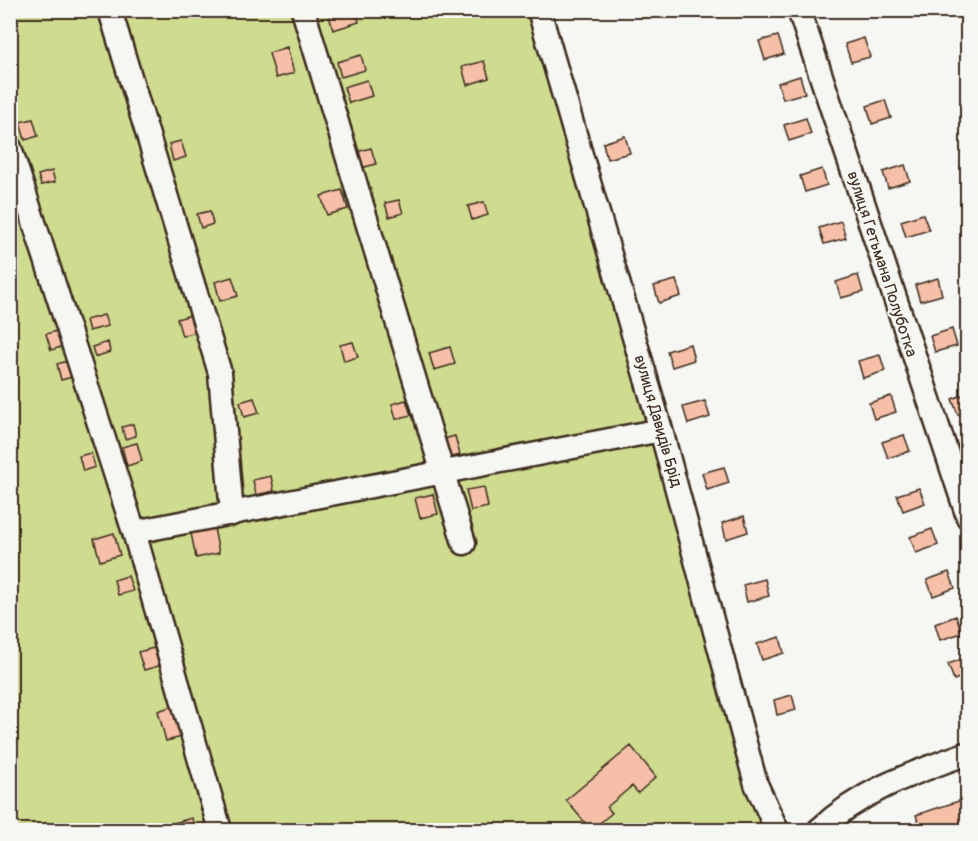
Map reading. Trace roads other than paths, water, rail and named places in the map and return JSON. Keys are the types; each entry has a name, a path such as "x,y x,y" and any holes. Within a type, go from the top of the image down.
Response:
{"street":[{"path":"303,10 464,543"},
{"name":"вулиця Давидів Брід","path":"539,10 661,430 756,784 777,831"},
{"name":"вулиця Гетьмана Полуботка","path":"799,10 968,517"},
{"path":"112,17 220,374 232,514"},
{"path":"10,148 134,532 220,831"},
{"path":"134,532 661,430"},
{"path":"819,831 838,813 885,783 968,753"}]}
